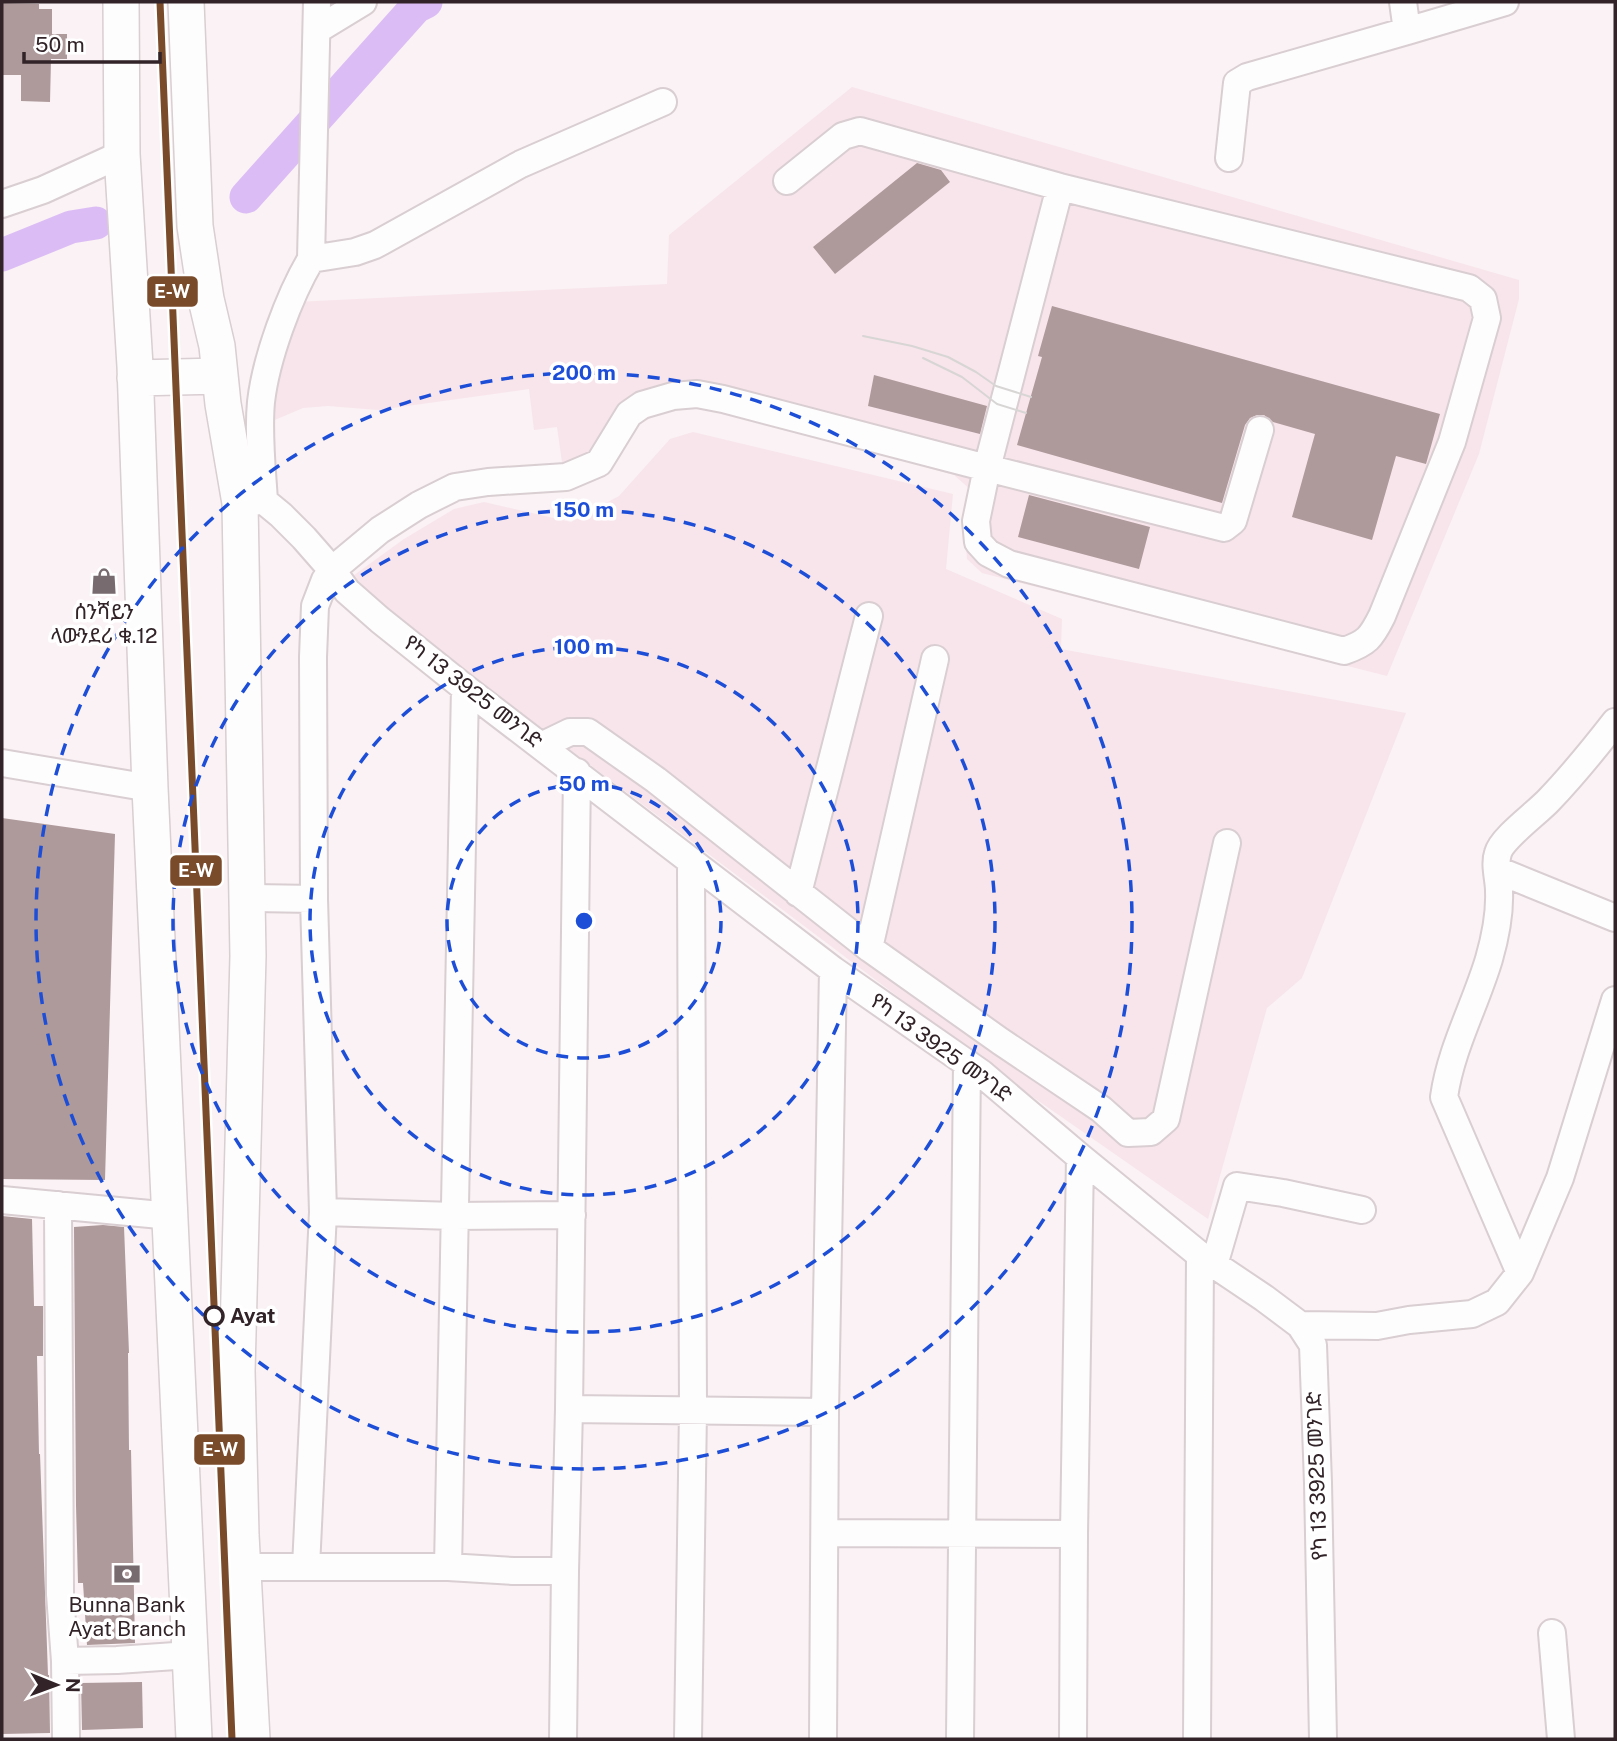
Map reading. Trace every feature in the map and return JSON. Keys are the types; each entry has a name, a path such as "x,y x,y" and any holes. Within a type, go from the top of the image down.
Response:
{"main road":[{"path":"121,2 122,154 135,378 150,789 194,1739"},
{"path":"186,2 195,226 219,361 239,385 248,415 250,442 248,956 237,1371 241,1535 252,1739"},
{"path":"135,378 219,361"}],"street":[{"path":"248,497 261,452 261,402 271,354 300,278 311,259 317,2"},
{"path":"317,30 363,2"},
{"path":"1403,2 1407,31"},
{"path":"1229,158 1237,83 1247,77 1505,2"},
{"path":"311,259 355,252 375,245 521,164 663,102"},
{"path":"787,180 843,136 860,131 1060,187 1468,288 1483,299 1487,318 1452,442 1382,616 1375,631 1363,644 1344,651 1009,564 988,553 978,542 976,521 987,468 1060,187"},
{"path":"2,204 43,190 122,154"},
{"path":"306,1567 323,1212 314,899 313,657 315,606 332,570 380,530 419,505 455,487 566,477 599,463 629,414 642,405 673,396 696,394 723,399 1224,527 1233,521 1260,430"},
{"name":"የካ 13 3925 መንገድ","path":"248,497 281,515 332,570 347,591 465,688 833,970 974,1068 1207,1260 1300,1325 1313,1345 1323,1739"},
{"path":"798,893 869,616"},
{"path":"869,948 935,659"},
{"path":"448,1567 465,688"},
{"path":"1520,1273 1444,1097 1451,1059 1489,959 1499,912 1498,853 1505,842 1548,802 1615,722"},
{"path":"541,746 570,732 588,732 656,780 869,948 1101,1109 1128,1133 1151,1132 1166,1119 1227,843"},
{"path":"2,762 150,789"},
{"path":"563,1739 576,772"},
{"path":"688,1739 693,1410 691,861"},
{"path":"1497,870 1615,918"},
{"path":"247,898 314,899"},
{"path":"823,1739 825,1412 833,970"},
{"path":"1300,1325 1377,1326 1472,1314 1497,1302 1520,1273 1560,1178 1615,1000"},
{"path":"960,1739 962,1534 974,1068 1000,1041"},
{"path":"1073,1739 1073,1534 1080,1157"},
{"path":"1197,1739 1207,1260 1237,1186 1362,1210"},
{"path":"2,1200 171,1216"},
{"path":"58,1205 60,1594 65,1661 66,1739"},
{"path":"323,1212 454,1216 572,1215"},
{"path":"569,1409 825,1412"},
{"path":"825,1533 1073,1534"},
{"path":"244,1567 448,1567 565,1571"},
{"path":"1552,1633 1561,1739"},
{"path":"65,1661 190,1655"}],"shaded area":[{"path":"852,87 1519,280 1519,299 1479,454 1387,676 982,573 967,559 965,536 972,491 954,475 737,414 701,407 666,408 636,427 604,477 566,490 557,427 534,430 529,389 378,410 328,406 303,408 270,422 273,363 296,302 667,284 669,235"},
{"path":"693,432 953,494 946,569 1062,619 1061,649 1406,713 1302,978 1267,1008 1208,1219 1010,1081 346,581 404,539 454,509 484,502 571,522 619,496 670,439"}],"building":[{"path":"2,3 39,4 39,9 52,9 52,34 67,34 67,59 51,59 50,102 21,101 21,75 2,75"},
{"path":"917,163 941,170 950,182 835,274 813,247"},
{"path":"1052,306 1440,414 1426,464 1396,456 1372,540 1292,517 1315,434 1273,422 1264,415 1250,418 1245,425 1222,503 1017,445 1042,357 1038,356"},
{"path":"874,375 987,406 980,434 868,406"},
{"path":"1029,495 1150,527 1139,569 1018,537"},
{"path":"2,818 115,834 105,1180 2,1179"},
{"path":"2,1216 32,1219 34,1306 43,1306 43,1356 37,1356 50,1733 2,1734"},
{"path":"74,1227 124,1227 135,1643 87,1645 83,1583 78,1583"},
{"path":"142,1682 143,1728 82,1730 81,1683"}],"waterway":[{"path":"246,197 416,7 426,2"},
{"path":"2,255 71,227 96,223"}],"tram line":[{"path":"863,336 948,357 996,386 1031,397"},
{"path":"923,358 962,377 997,404 1026,413"}],"transit line":[{"name":"E-W","path":"160,2 232,1739"}],"place":[{"name":"ሰንሻይን ላውንደሪ ቁ.12","path":"104,581"},
{"name":"Ayat","path":"214,1316"},
{"name":"Bunna Bank Ayat Branch","path":"127,1574"}]}
